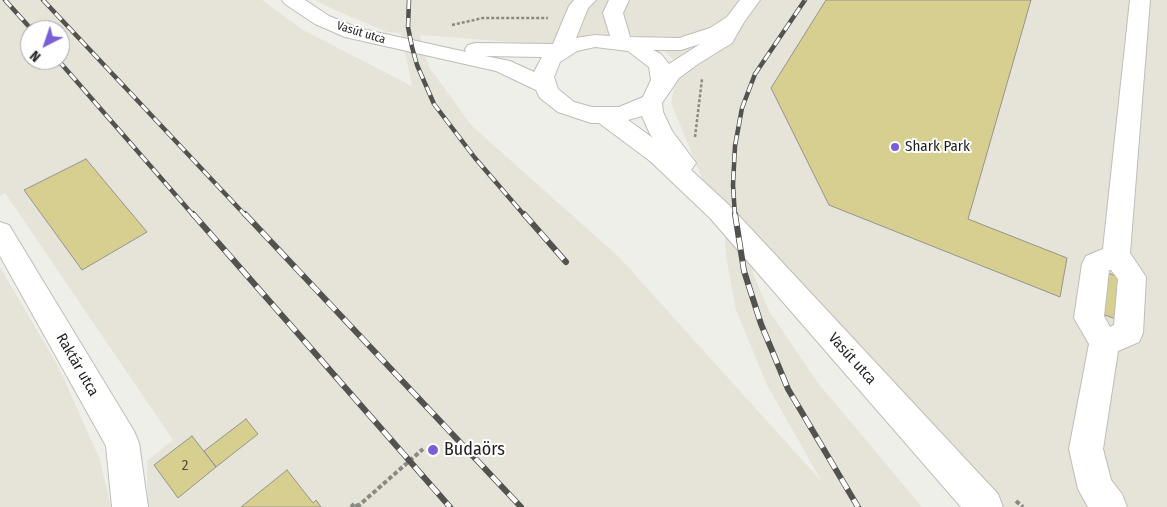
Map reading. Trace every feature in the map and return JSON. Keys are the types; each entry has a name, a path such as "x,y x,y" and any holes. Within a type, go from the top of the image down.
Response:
{"street":[{"name":"Vasút utca","path":"292,0 322,20 352,33 502,66 544,85 552,97 566,108 591,116 631,112 656,94"},
{"path":"544,85 543,77 548,63 561,51 579,6 586,0"},
{"path":"619,0 613,13 622,43 681,44 717,32 734,21"},
{"path":"656,94 671,73 690,59 725,39 734,21 750,0"},
{"path":"1104,343 1128,333 1132,277 1116,255 1140,0"},
{"name":"Vasút utca","path":"436,50 561,51 582,43 595,41 622,43 635,47 653,59 662,72 652,112 662,134 719,211"},
{"name":"Vasút utca","path":"606,116 659,154 719,211 985,507"},
{"name":"Raktár utca","path":"0,232 122,443 130,507"},
{"path":"1109,507 1096,488 1086,449 1104,343 1089,318 1096,264 1116,255"}],"path":[{"path":"351,507 355,503 358,507 422,449"}],"shaded area":[{"path":"0,0 262,0 303,30 412,86 401,33 387,32 315,0 1167,0 1167,507 1002,507 746,231 754,276 769,311 818,383 922,507 148,507 147,461 173,440 5,193 0,196","holes":["627,34 661,48 679,65 671,103 705,185 723,205 726,257 736,310 767,385 822,482 619,257 472,126 429,67 420,35 552,45 577,37"]},
{"path":"0,267 59,368 100,460 111,507 0,507"}],"building":[{"name":"Shark Park","path":"826,0 1031,0 968,219 1067,258 1060,297 829,205 771,88"},
{"path":"86,159 147,232 82,270 24,190"},
{"path":"1103,271 1126,280 1121,321 1097,312"},
{"path":"246,419 258,434 216,467 204,451"},
{"path":"192,436 216,467 178,498 154,465"},
{"path":"287,470 313,503 316,500 321,507 241,507"}],"railway":[{"path":"5,0 23,20"},
{"path":"43,0 246,216"},
{"path":"409,0 408,27 412,47 417,65 434,104 475,158 525,216"},
{"path":"735,216 733,185 735,146 742,108 755,74 805,0"},
{"path":"67,70 194,216"},
{"path":"193,214 450,507"},
{"path":"245,214 521,507"},
{"path":"524,214 566,262"},
{"path":"735,214 744,271 761,324 788,389 858,507"}],"place":[{"name":"Shark Park","path":"895,147"},
{"name":"Budaörs","path":"433,450"}]}
